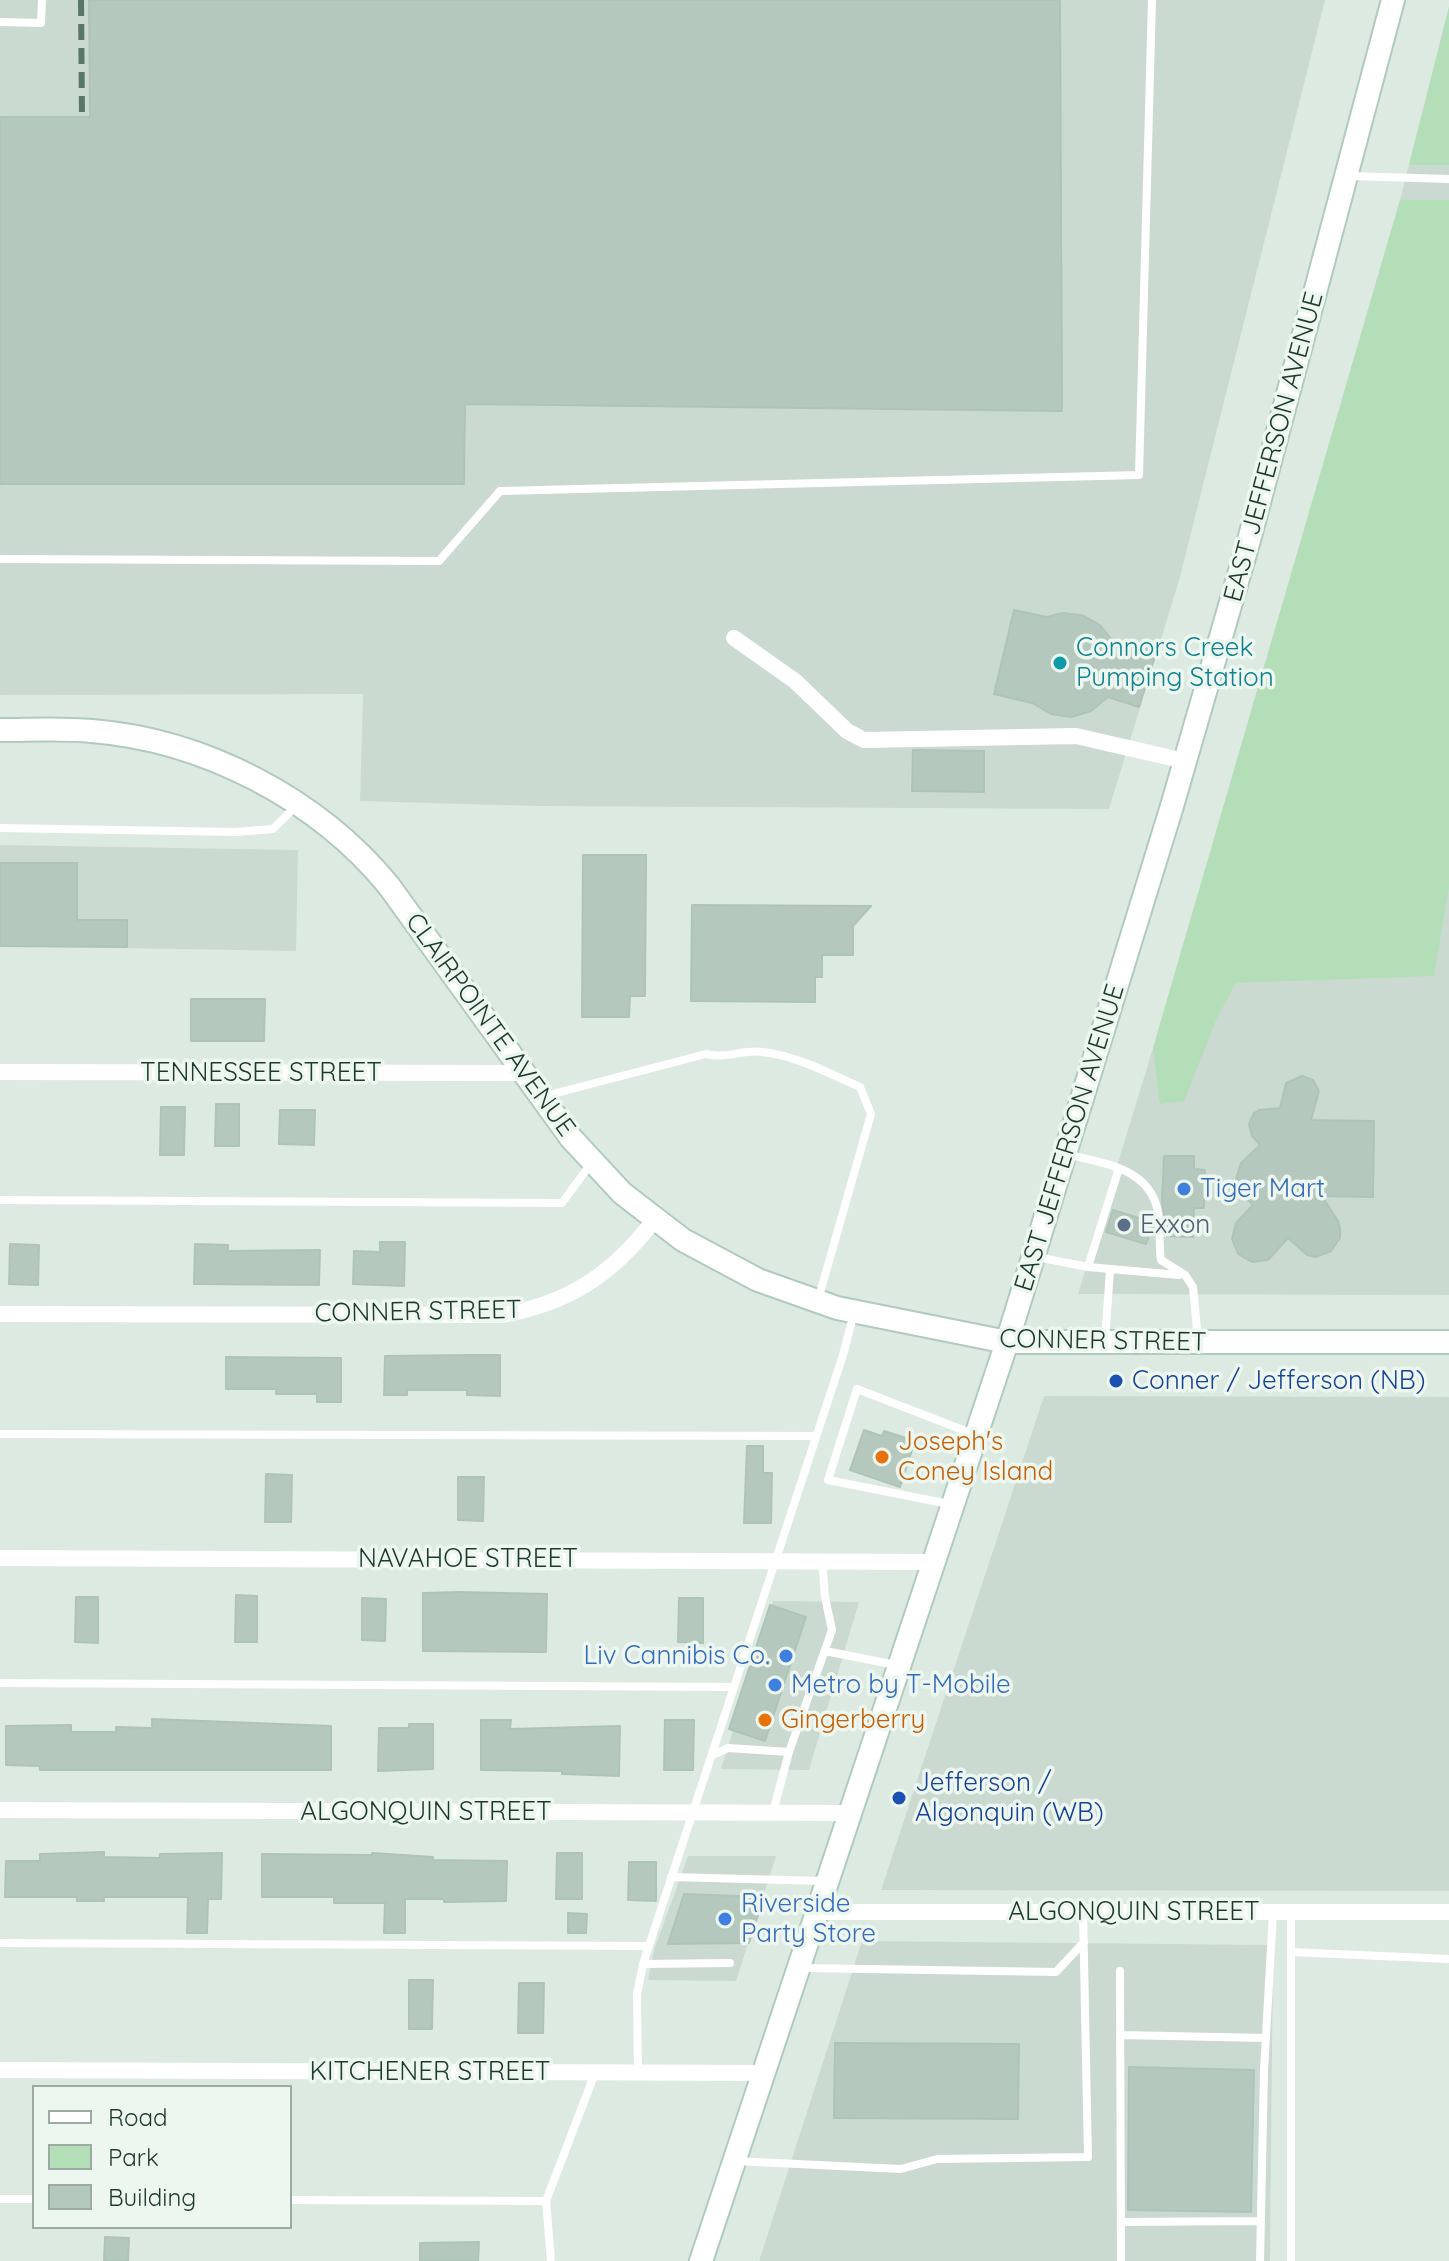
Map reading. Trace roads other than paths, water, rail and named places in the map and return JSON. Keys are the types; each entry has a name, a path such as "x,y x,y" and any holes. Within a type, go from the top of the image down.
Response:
{"main road":[{"name":"EAST JEFFERSON AVENUE","path":"701,2261 977,1435 1185,761 1249,540 1393,0"},
{"name":"CLAIRPOINTE AVENUE","path":"0,730 92,731 149,740 220,762 269,786 328,827 369,862 389,886 571,1138 622,1193 655,1219"},
{"name":"CONNER STREET","path":"655,1219 683,1240 758,1280 818,1301 855,1312 1007,1342 1449,1342"}],"street":[{"path":"734,638 795,681 847,731 864,740 1076,736 1185,761"},
{"name":"TENNESSEE STREET","path":"0,1072 523,1073"},
{"name":"CONNER STREET","path":"0,1314 501,1315 534,1310 576,1292 633,1249 655,1219"},
{"name":"NAVAHOE STREET","path":"0,1558 935,1562"},
{"name":"ALGONQUIN STREET","path":"0,1810 851,1813"},
{"name":"ALGONQUIN STREET","path":"818,1912 1449,1912"},
{"name":"KITCHENER STREET","path":"0,2070 764,2073"}],"lane":[{"path":"0,22 41,23 42,0"},
{"path":"0,559 439,561 500,491 1139,475 1152,0"},
{"path":"1348,176 1449,179"},
{"path":"0,828 236,832 273,829 296,805"},
{"path":"541,1097 706,1054 722,1058 759,1051 791,1058 860,1087 871,1114 818,1301"},
{"path":"1065,1153 1136,1175 1152,1193 1160,1220 1158,1240 1161,1260 1185,1275 1193,1287 1198,1342"},
{"path":"0,1200 562,1203 592,1161"},
{"path":"1088,1267 1119,1168"},
{"path":"1033,1256 1110,1270 1185,1275"},
{"path":"1105,1342 1110,1270"},
{"path":"638,2073 637,1994 643,1964 855,1312"},
{"path":"954,1505 828,1480 857,1389 977,1435"},
{"path":"0,1434 815,1436"},
{"path":"773,1812 789,1752 832,1630 822,1561"},
{"path":"825,1651 900,1666"},
{"path":"0,1683 734,1687"},
{"path":"712,1755 728,1748 789,1752"},
{"path":"671,1877 829,1882"},
{"path":"734,2161 901,2169 937,2159 1088,2157 1083,1912"},
{"path":"1260,2261 1273,1912"},
{"path":"1291,1912 1291,2261"},
{"path":"799,1968 1056,1972 1084,1942"},
{"path":"0,1943 649,1946"},
{"path":"1291,1952 1449,1959"},
{"path":"643,1964 730,1963"},
{"path":"1120,1971 1121,2261"},
{"path":"1120,2035 1266,2038"},
{"path":"551,2261 546,2201 595,2072"},
{"path":"0,2199 32,2199"},
{"path":"292,2200 546,2201"},
{"path":"1121,2222 1261,2221"}],"railway":[{"path":"81,0 82,117"}],"place":[{"name":"Connors Creek Pumping Station","path":"1060,663"},
{"name":"Tiger Mart","path":"1184,1189"},
{"name":"Exxon","path":"1124,1225"},
{"name":"Conner / Jefferson (NB)","path":"1116,1381"},
{"name":"Joseph's Coney Island","path":"882,1457"},
{"name":"Liv Cannibis Co.","path":"786,1656"},
{"name":"Metro by T-Mobile","path":"775,1685"},
{"name":"Gingerberry","path":"765,1720"},
{"name":"Jefferson / Algonquin (WB)","path":"899,1798"},
{"name":"Riverside Party Store","path":"725,1919"}]}
